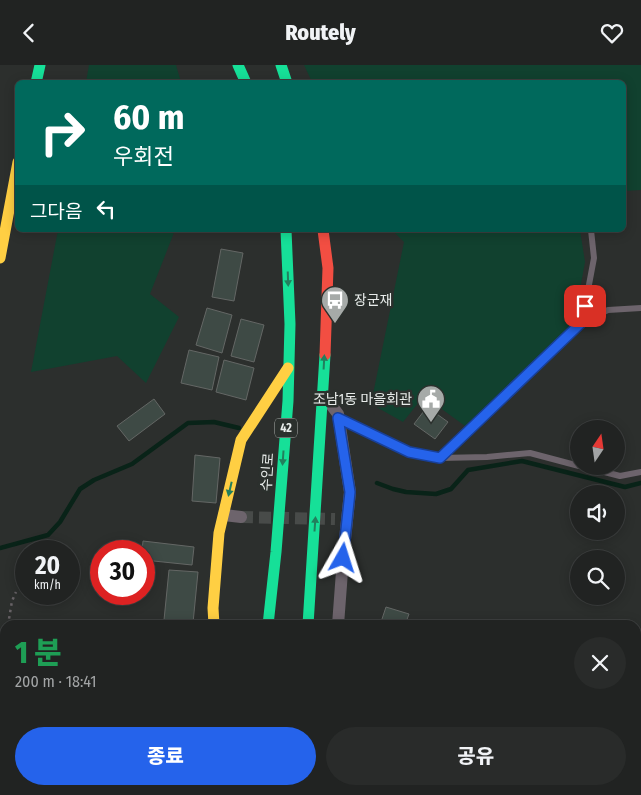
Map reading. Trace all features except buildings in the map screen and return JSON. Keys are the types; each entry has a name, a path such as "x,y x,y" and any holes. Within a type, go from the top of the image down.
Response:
{"main road":[{"path":"37,80 40,65"},
{"path":"238,65 245,80"},
{"path":"281,65 286,80"},
{"path":"0,258 15,178"},
{"name":"수인로","path":"269,620 287,411 290,324 286,232"},
{"path":"308,620 323,394 328,268 323,232"},
{"path":"214,620 219,533 241,440 288,368"}],"street":[{"path":"323,394 338,415 350,492 341,519 343,558 338,620"},
{"path":"224,515 242,517"}],"lane":[{"path":"582,322 594,258 591,232"},
{"path":"440,458 582,322 608,310 641,308"},
{"path":"338,418 409,452 440,458 487,457 530,453 570,463"},
{"path":"616,475 641,472"}],"path":[{"path":"9,620 15,594"}],"green space":[{"path":"89,65 176,65 180,80 86,80"},
{"path":"304,65 641,65 641,190 626,191 626,80 311,80"},
{"path":"58,232 174,232 150,294 179,317 146,383 117,356 31,372"},
{"path":"394,232 580,232 585,262 574,322 465,426 424,396 403,422 371,404 404,242"}],"waterway":[{"path":"0,548 48,535 60,522 80,489 94,480 132,464 188,423 214,422 239,428"},
{"path":"377,483 406,492 436,494 451,489 468,470 522,461 625,487 641,483"}],"tunnel":[{"path":"241,517 335,519"}],"traffic: fast":[{"path":"37,80 40,65"},
{"path":"238,65 245,80"},
{"path":"281,65 286,80"},
{"path":"269,620 288,401 290,324 286,232"},
{"path":"308,620 325,355"}],"traffic: slow":[{"path":"0,258 15,178"},
{"path":"214,620 219,533 241,440 288,368"}],"traffic: jam":[{"path":"323,232 328,268 325,355"}],"place":[{"name":"장군재","path":"335,324"},
{"name":"조남1동 마을회관","path":"431,423"}],"route":[{"path":"343,558 350,492 338,418 409,452 440,458 582,322 585,306"}]}
